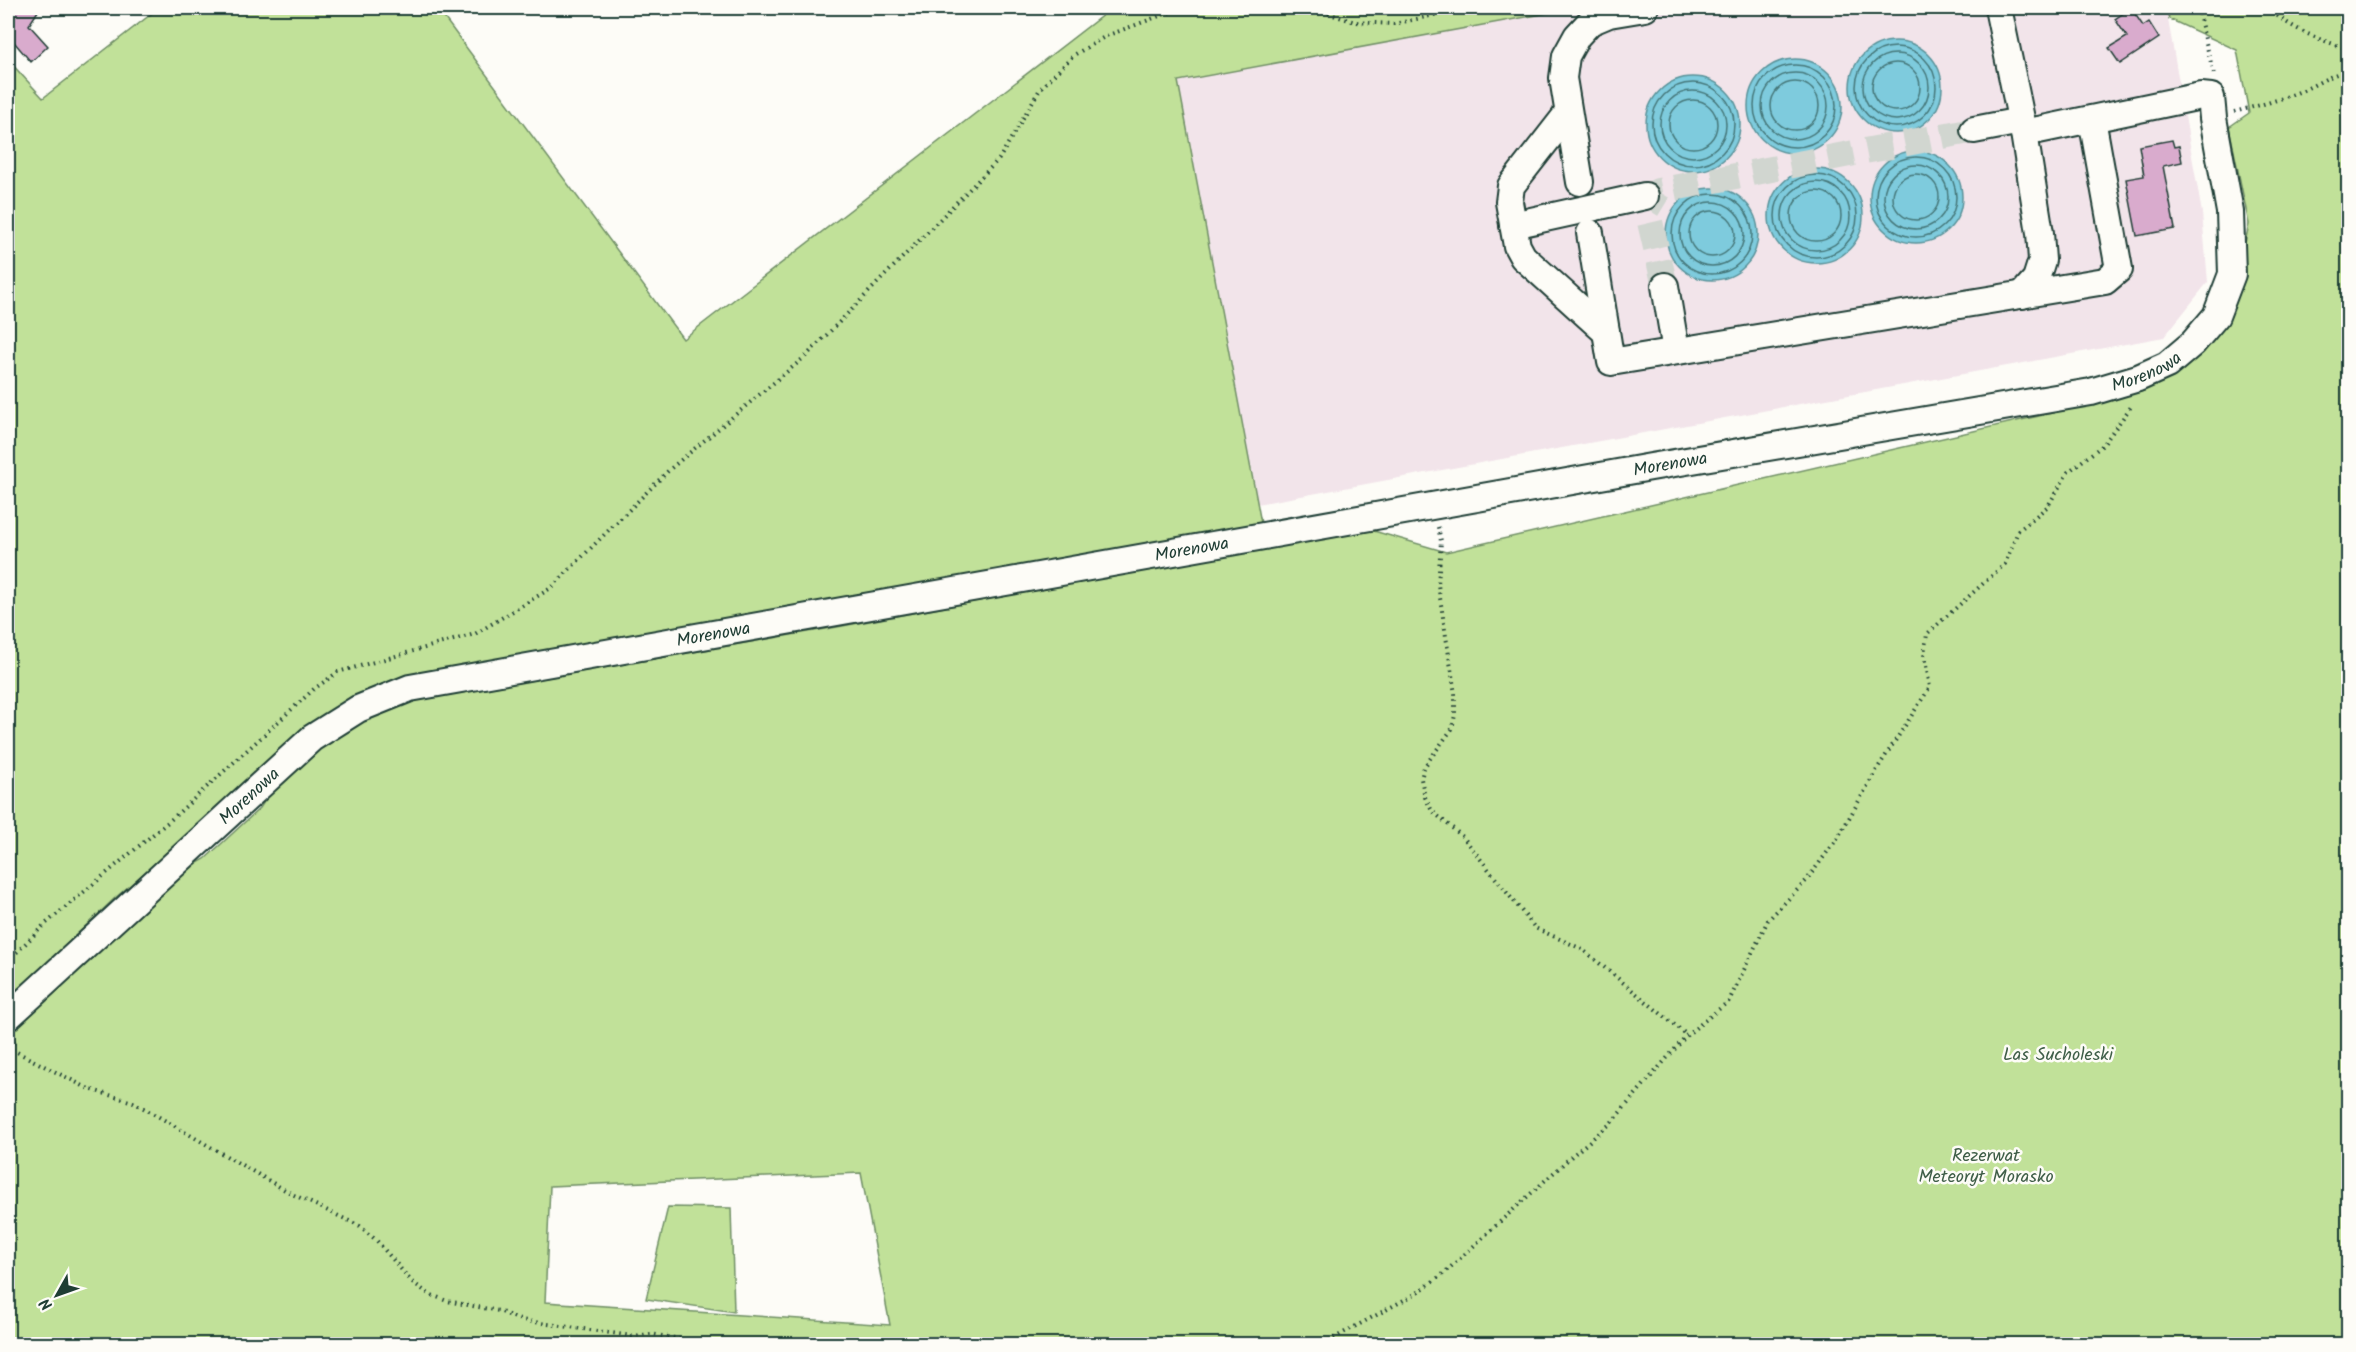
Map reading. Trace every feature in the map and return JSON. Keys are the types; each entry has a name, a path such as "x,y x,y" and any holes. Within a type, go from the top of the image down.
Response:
{"lane":[{"path":"1580,182 1563,78 1566,56 1577,36 1590,22 1609,14 1645,8"},
{"path":"1998,8 2023,127 2040,233 2042,260 2036,279 2022,295"},
{"path":"1974,130 2092,119 2201,96 2212,107"},
{"name":"Morenowa","path":"8,1017 312,738 358,709 410,688 1431,506 2091,392 2138,378 2167,365 2193,344 2216,316 2232,274 2230,212 2212,107"},
{"path":"1568,113 1511,186 1509,202 1517,246 1523,257 1606,332"},
{"path":"1590,233 1611,362 2105,281 2119,269 2092,119"},
{"path":"1513,225 1645,196"},
{"path":"1665,286 1676,351"}],"path":[{"path":"8,961 43,926 174,817 314,689 338,672 475,634 551,588 670,469 806,356 890,271 999,159 1040,89 1074,55 1106,36 1180,8"},
{"path":"1311,8 1355,22 1394,24 1466,8"},
{"path":"2199,8 2214,74 2212,107 2274,101 2336,73 2349,71"},
{"path":"2268,8 2306,35 2349,49"},
{"path":"1323,1344 1418,1293 1443,1274 1573,1155 1611,1124 1687,1035 1729,1000 1768,920 1806,881 1837,839 1879,766 1930,687 1924,654 1928,634 2005,564 2018,531 2048,506 2068,472 2103,446 2137,399 2138,378"},
{"path":"1431,506 1441,542 1438,585 1455,694 1455,715 1452,729 1424,767 1421,779 1425,798 1432,811 1463,837 1535,928 1582,949 1687,1035"},
{"path":"8,1045 89,1089 133,1102 292,1194 360,1226 377,1241 412,1282 429,1294 447,1301 499,1311 520,1320 632,1336 651,1334 708,1344"}],"shaded area":[{"path":"1575,8 2166,8 2202,213 2208,282 2164,337 1257,504 1178,80"}],"green space":[{"path":"159,8 437,8 683,339 1112,8 1575,8 1178,81 1261,523 430,674 264,770 114,899 8,1000 8,60 43,98"},
{"path":"2166,8 2348,8 2348,1344 8,1344 8,1049 16,1042 8,1029 178,874 205,859 260,808 273,788 305,755 356,723 414,701 837,627 1367,529 1446,552 2117,398 2183,368 2231,310 2249,224 2229,127 2249,113 2237,50 2169,19","holes":["861,1173 890,1325 545,1302 550,1186"]},
{"path":"668,1207 731,1208 734,1312 646,1299"}],"water":[{"path":"1887,41 1905,41 1922,48 1935,61 1942,78 1942,96 1935,113 1922,126 1905,133 1887,133 1870,126 1857,113 1850,96 1850,78 1857,61 1870,48"},
{"path":"1795,59 1813,63 1828,73 1838,88 1842,106 1838,124 1828,139 1813,149 1795,153 1777,149 1762,139 1752,124 1748,106 1752,88 1762,73 1777,63"},
{"path":"1693,77 1711,81 1726,91 1736,106 1740,124 1736,142 1726,157 1711,167 1693,171 1675,167 1660,157 1650,142 1646,124 1650,106 1660,91 1675,81"},
{"path":"1916,151 1934,155 1948,165 1958,179 1962,197 1958,215 1948,229 1934,239 1916,243 1898,239 1884,229 1874,215 1870,197 1874,179 1884,165 1898,155"},
{"path":"1816,169 1834,172 1849,183 1860,198 1863,216 1860,234 1849,249 1834,260 1816,263 1798,260 1783,249 1772,234 1769,216 1772,198 1783,183 1798,172"},
{"path":"1712,188 1730,192 1745,201 1754,216 1758,234 1754,252 1745,267 1730,276 1712,280 1694,276 1679,267 1670,252 1666,234 1670,216 1679,201 1694,192"}],"building":[{"path":"8,8 40,8 29,25 48,46 31,62 8,35"},
{"path":"2131,8 2143,26 2149,22 2159,38 2120,64 2109,48 2127,37 2115,19"},
{"path":"2172,140 2174,147 2179,146 2182,162 2163,166 2175,229 2137,236 2126,179 2144,176 2139,146"}],"tunnel":[{"path":"1665,286 1647,209 1658,191 1974,130"}],"park label":[{"name":"Las Sucholeski","path":"2058,1054"},
{"name":"Rezerwat Meteoryt Morasko","path":"1986,1165"}]}
